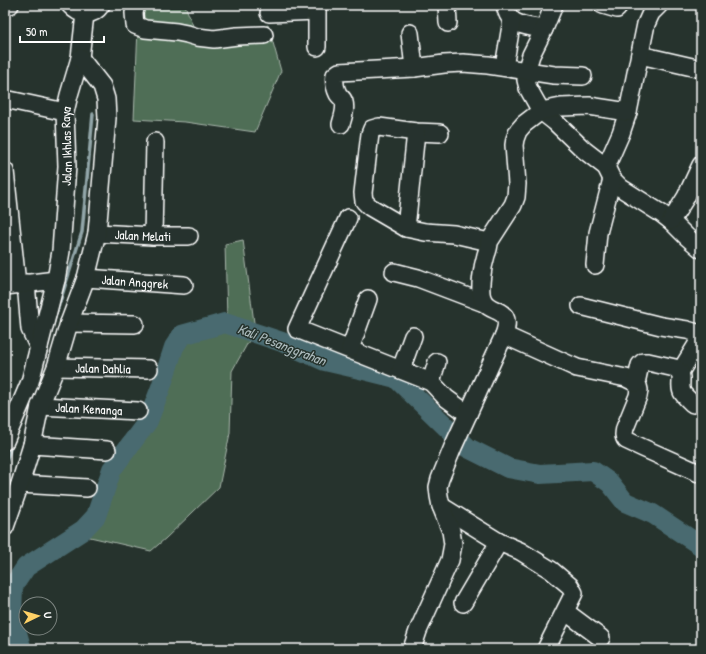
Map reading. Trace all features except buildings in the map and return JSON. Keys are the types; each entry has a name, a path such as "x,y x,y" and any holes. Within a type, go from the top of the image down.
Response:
{"street":[{"path":"5,6 10,5"},
{"path":"70,5 77,12 85,14 98,9 101,5"},
{"path":"136,5 134,13 135,25 146,29 182,33 214,39 264,35"},
{"path":"447,5 448,23"},
{"path":"554,5 531,55 526,71 526,80 532,97 541,111 555,122 609,173 622,188 662,214 701,249"},
{"path":"595,265 598,234 609,173 628,112 646,24 651,14 659,5"},
{"path":"269,13 317,8 317,47"},
{"path":"508,12 526,26 544,29"},
{"path":"504,67 508,12"},
{"name":"Jalan Ikhlas Raya","path":"5,441 30,382 56,280 61,251 67,166 65,112 80,58 85,14"},
{"path":"410,33 414,68"},
{"path":"640,55 701,69"},
{"path":"5,527 32,446 40,406 56,367 69,323 86,278 97,233 107,118 106,99 102,86 80,58"},
{"path":"341,124 345,111 344,103 338,94 334,82 337,72 414,68 464,63 504,67 554,76 583,76"},
{"path":"5,99 65,112"},
{"path":"484,303 482,300 481,289 489,242 513,205 516,197 517,184 514,152 515,139 518,131 524,124 541,111 560,107 589,106 628,112"},
{"path":"440,133 416,132 378,127 372,129 370,134 363,193 364,201 370,207 406,228 425,232 454,234 489,242"},
{"path":"406,228 416,132"},
{"path":"153,236 155,142"},
{"path":"670,221 686,197 700,167"},
{"path":"5,171 16,285 30,329 39,348"},
{"path":"348,218 297,329 432,382 446,398 468,414"},
{"name":"Jalan Melati","path":"97,233 189,236"},
{"path":"394,272 418,278 484,303 499,311 505,317 506,326 504,335 440,479 438,487 439,496 441,506 451,531 453,544 450,560 418,631 412,649"},
{"name":"Jalan Anggrek","path":"86,278 184,285"},
{"path":"16,285 56,280"},
{"path":"350,350 368,299"},
{"path":"581,306 661,326 701,334"},
{"path":"69,323 135,324"},
{"path":"504,335 577,368 626,378 636,383"},
{"path":"401,369 413,336"},
{"path":"680,372 701,338"},
{"path":"432,382 437,362"},
{"path":"693,404 682,393 680,387 682,382 680,372 675,368 643,362 640,365 636,383 639,390 638,396 625,428 624,437 626,440 642,448 701,474"},
{"name":"Jalan Dahlia","path":"56,367 149,369"},
{"name":"Jalan Kenanga","path":"40,406 138,411"},
{"path":"32,446 107,450"},
{"path":"20,484 87,488"},
{"path":"441,506 499,542 520,551 550,570 570,586 574,593 566,612 546,649"},
{"path":"463,603 499,542"},
{"path":"566,612 601,638"}],"green space":[{"path":"139,5 185,5 198,39 225,45 268,25 281,71 255,132 185,122 134,119"},
{"path":"243,240 255,330 232,371 230,433 219,487 151,551 77,534 100,517 107,474 126,445 154,408 173,354 195,325 227,320 225,244"}],"waterway":[{"path":"53,324 82,232 93,114"},
{"name":"Kali Pesanggrahan","path":"22,649 12,615 13,586 26,567 83,530 96,516 112,469 148,421 174,347 182,335 225,323 282,342 325,361 396,378 468,448 508,468 540,474 593,471 610,483 625,502 653,514 701,546"},
{"path":"5,465 12,443"}]}
